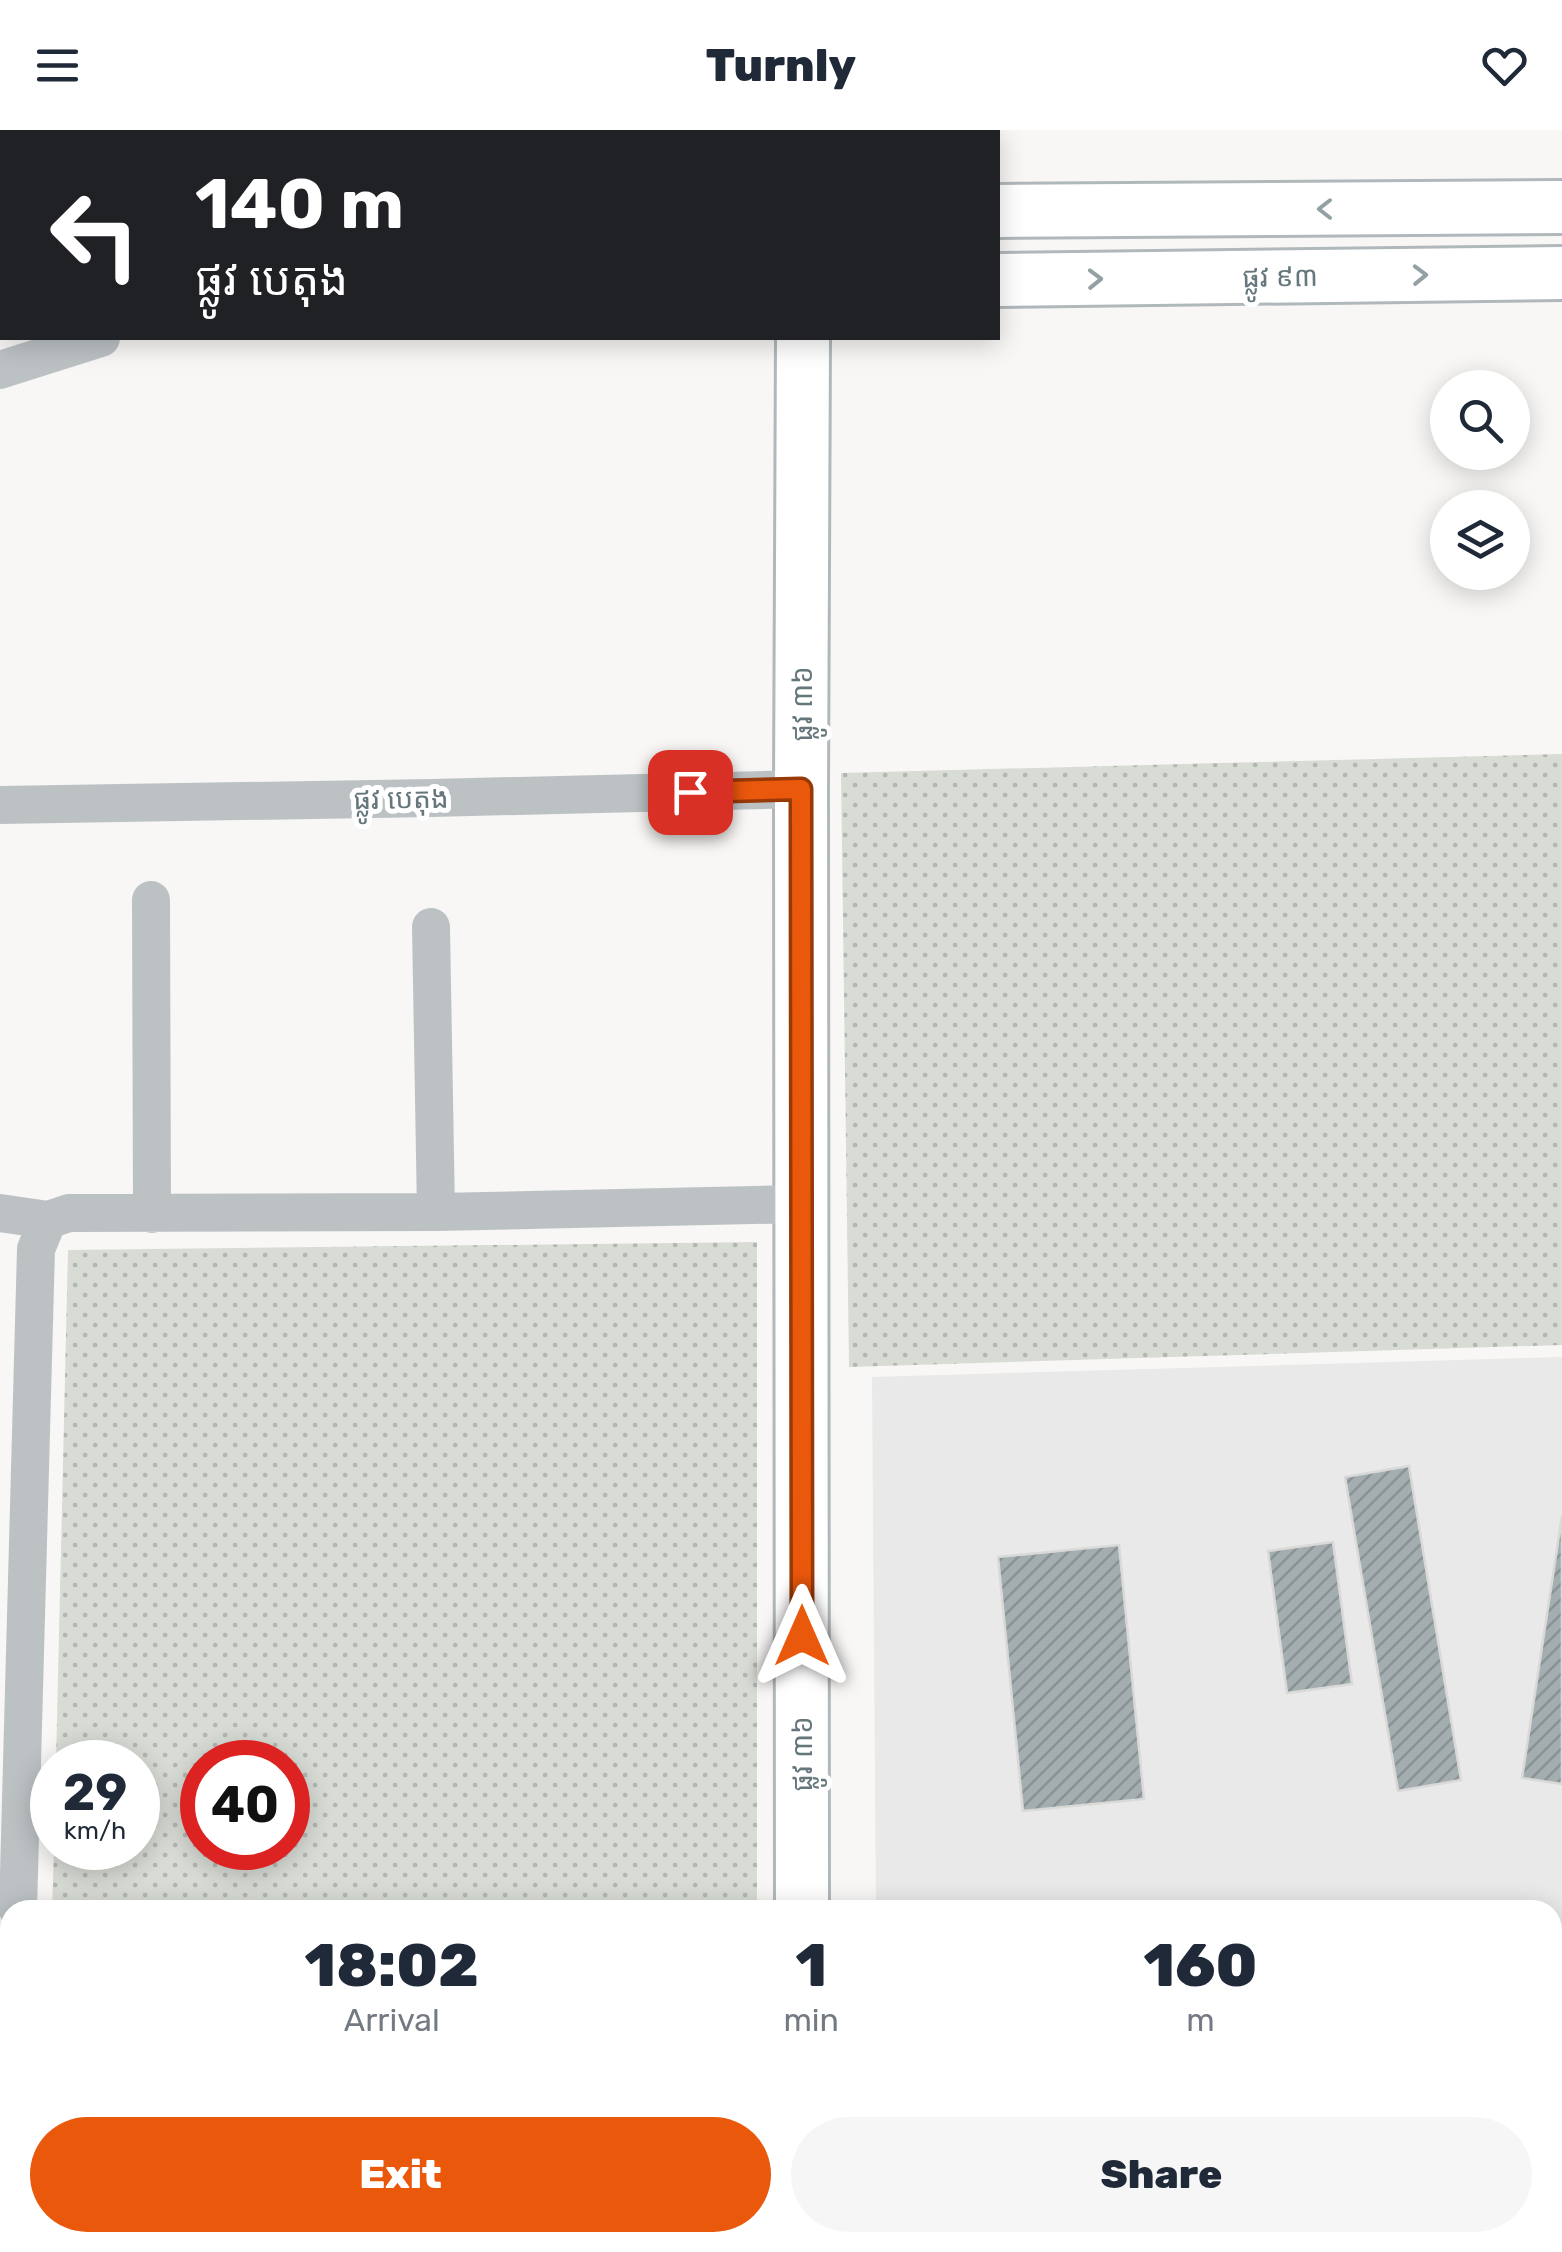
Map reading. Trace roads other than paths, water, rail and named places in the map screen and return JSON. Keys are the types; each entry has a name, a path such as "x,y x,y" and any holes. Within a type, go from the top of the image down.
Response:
{"street":[{"path":"1000,212 1562,207"},
{"name":"ផ្លូវ ៩៣","path":"1000,280 1562,274"},
{"path":"0,370 96,340"},
{"name":"ផ្លូវ ៣៦","path":"802,1900 804,340"},
{"name":"ផ្លូវ បេតុង","path":"0,805 801,789"},
{"path":"151,900 152,1214"},
{"path":"431,927 436,1212"},
{"path":"0,1213 48,1220 69,1213 436,1212 802,1204"},
{"path":"18,1900 36,1248 48,1220"}]}
